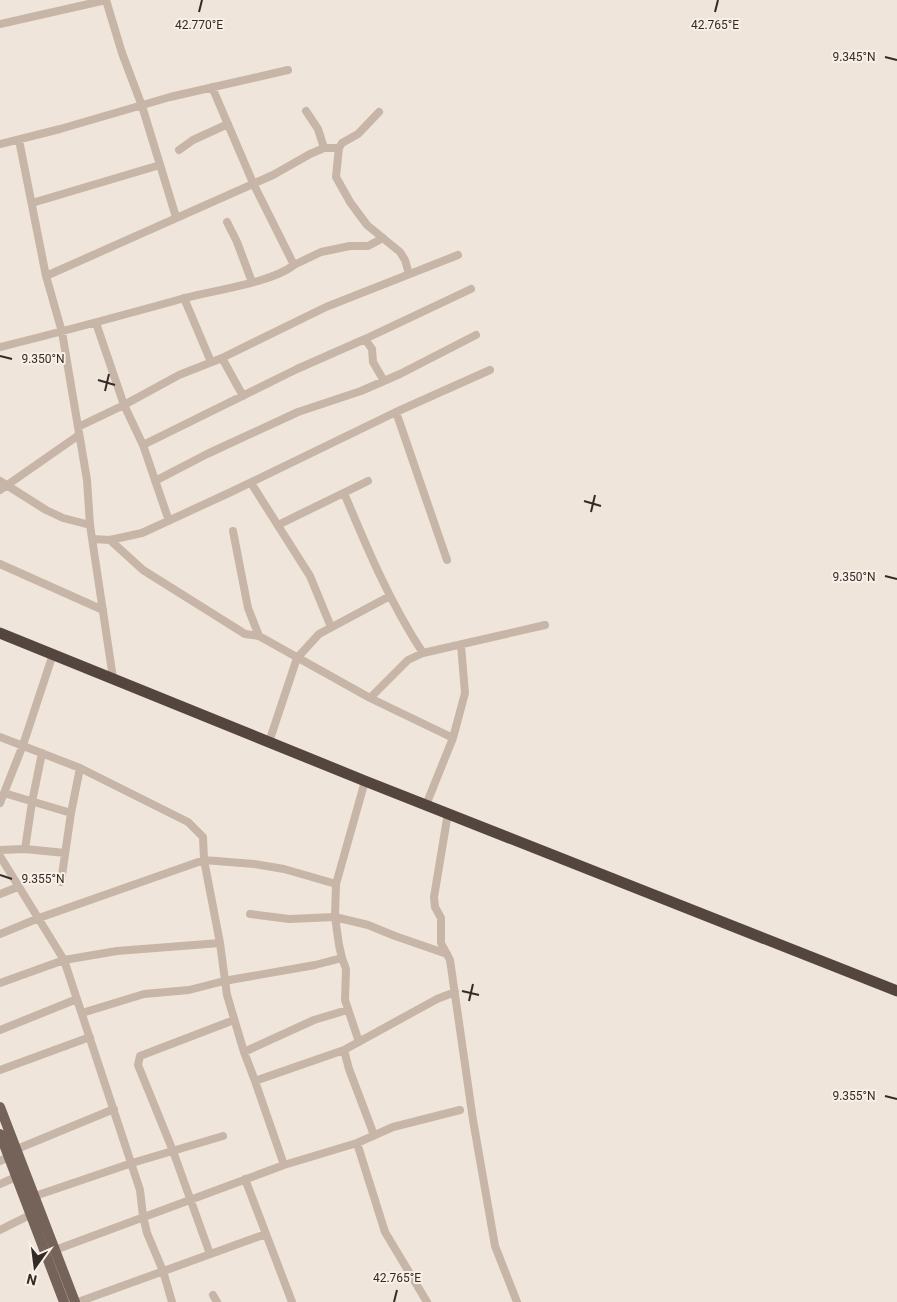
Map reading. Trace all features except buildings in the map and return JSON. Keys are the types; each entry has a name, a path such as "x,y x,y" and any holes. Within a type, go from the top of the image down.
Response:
{"highway":[{"path":"0,633 365,781 897,991"}],"main road":[{"path":"0,1107 77,1302"},
{"path":"0,1134 4,1159 16,1177 64,1302"}],"street":[{"path":"0,24 106,0 122,53 142,106 176,217"},
{"path":"0,144 170,97 288,70"},
{"path":"212,88 253,183 294,265"},
{"path":"306,111 318,129 324,148"},
{"path":"379,112 358,134 342,143 339,148 336,177 350,202 367,225 400,252 405,260 409,274"},
{"path":"179,150 193,140 228,124"},
{"path":"19,140 46,276 62,332 87,480 90,526 113,678"},
{"path":"46,276 273,175 310,154 324,148 339,148"},
{"path":"32,203 160,165"},
{"path":"227,222 237,242 252,282"},
{"path":"0,347 252,282 287,271 294,265 321,252 350,246 368,246 383,238"},
{"path":"90,526 46,510 2,485 79,431 179,375 222,358 326,307 458,255"},
{"path":"143,444 297,368 365,339 471,289"},
{"path":"184,298 211,362"},
{"path":"96,323 124,406 143,444 170,521"},
{"path":"155,480 298,412 361,391 400,374 476,335"},
{"path":"365,339 372,349 373,362 384,381"},
{"path":"222,358 243,396"},
{"path":"93,539 110,540 142,533 251,483 396,412 490,370"},
{"path":"396,412 447,560"},
{"path":"278,525 368,481"},
{"path":"251,483 310,576 331,627"},
{"path":"344,493 367,549 406,628 422,653"},
{"path":"233,531 248,608 259,636"},
{"path":"110,540 143,570 245,634 259,636 370,698 453,738"},
{"path":"0,564 103,610"},
{"path":"269,742 297,658 318,634 390,596"},
{"path":"370,698 408,660 422,653 544,625"},
{"path":"426,805 453,738 465,693 461,645"},
{"path":"0,803 23,745 53,654"},
{"path":"0,737 80,768 188,822 203,837 204,860 220,943 224,981 244,1052 256,1081 284,1165"},
{"path":"25,849 42,753"},
{"path":"62,882 71,813 80,768"},
{"path":"360,1042 345,1000 346,969 342,958 335,917 336,884 365,781"},
{"path":"4,793 71,813"},
{"path":"448,813 434,897 435,907 441,918 441,943 450,960 473,1120 495,1246 517,1302"},
{"path":"65,852 25,849 0,855 64,960 132,1163 140,1190 147,1233 163,1271 172,1302"},
{"path":"0,934 39,918 204,860 254,864 284,869 336,884"},
{"path":"0,894 18,887"},
{"path":"250,914 289,919 335,917 368,925 446,954"},
{"path":"0,983 64,960 117,951 220,943"},
{"path":"82,1013 144,994 189,990 224,981 316,965 342,958"},
{"path":"256,1081 344,1050 437,999 454,992"},
{"path":"0,1030 77,999"},
{"path":"244,1052 314,1020 347,1010"},
{"path":"210,1254 173,1151 138,1065 140,1056 234,1020"},
{"path":"0,1070 90,1037"},
{"path":"344,1050 349,1069 374,1135"},
{"path":"17,1149 114,1109"},
{"path":"55,1250 284,1165 357,1143 393,1127 460,1110"},
{"path":"35,1196 132,1163 223,1136"},
{"path":"357,1143 385,1232 427,1302"},
{"path":"0,1184 16,1177"},
{"path":"245,1179 292,1302"},
{"path":"0,1230 30,1214"},
{"path":"77,1302 266,1234"}]}
